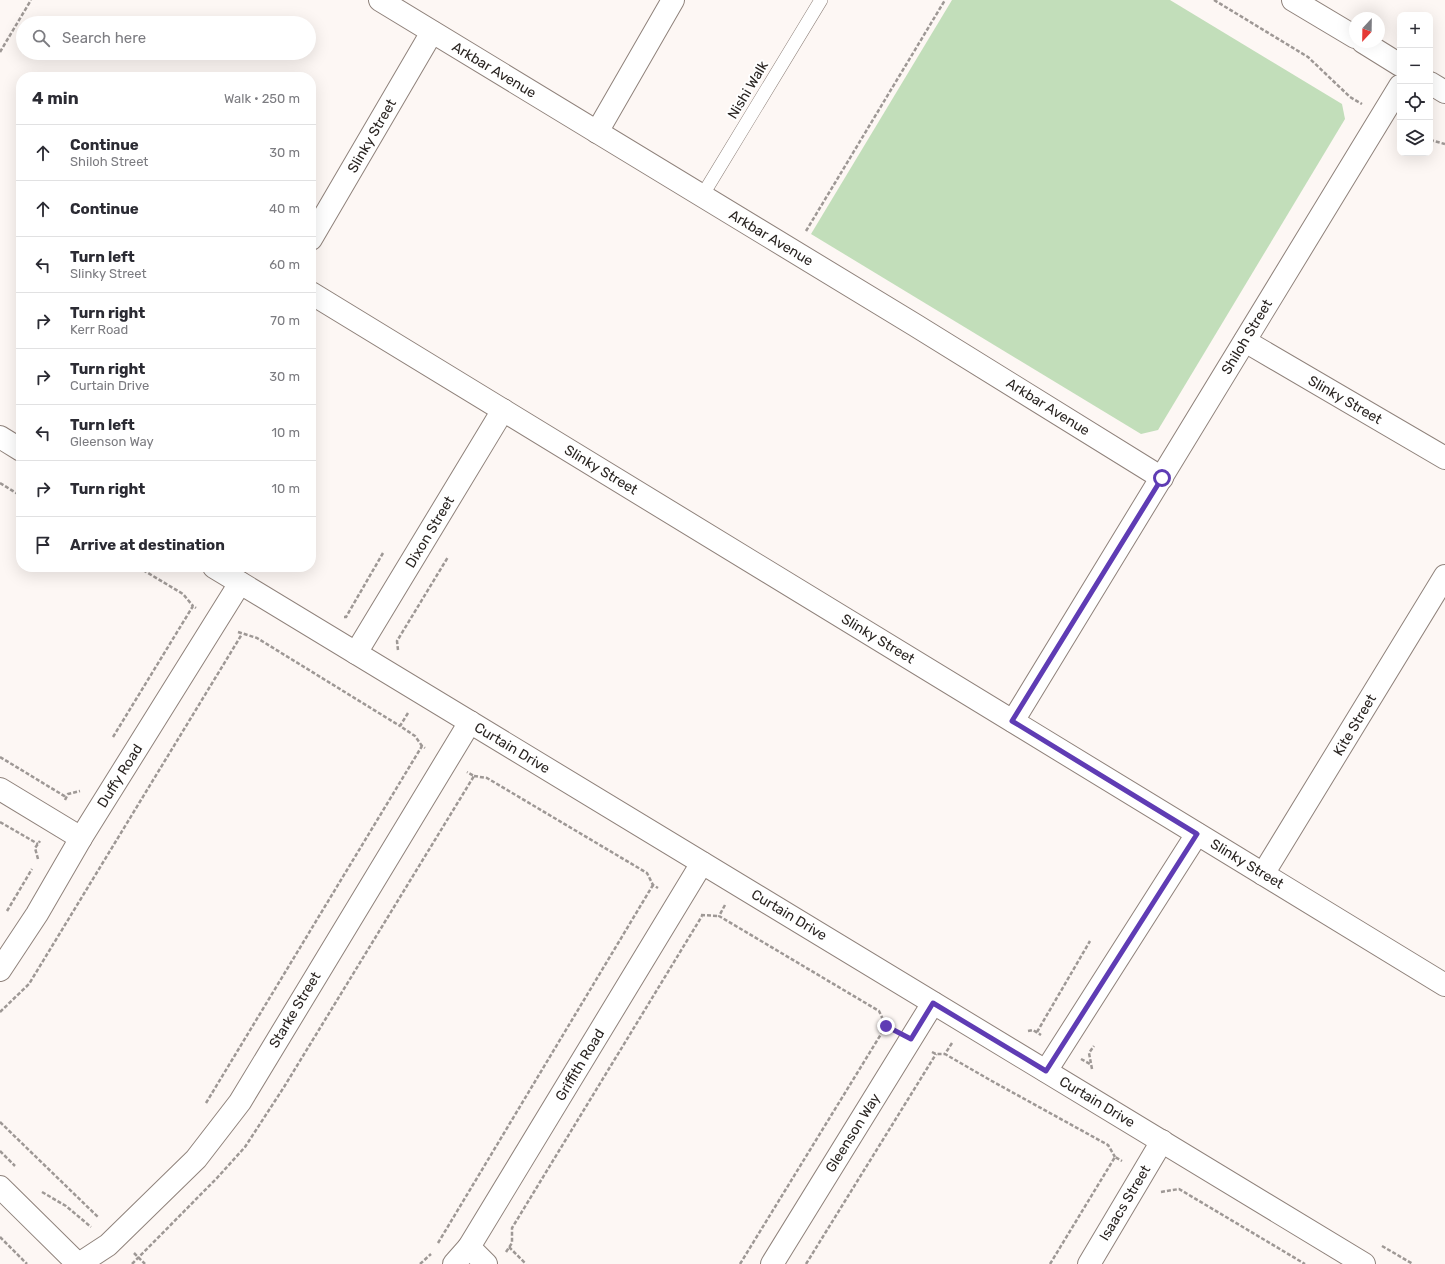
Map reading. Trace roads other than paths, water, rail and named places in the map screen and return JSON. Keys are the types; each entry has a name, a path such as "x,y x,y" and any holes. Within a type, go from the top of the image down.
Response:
{"street":[{"name":"Arkbar Avenue","path":"380,0 794,251 1162,478"},
{"path":"1293,0 1349,34"},
{"path":"597,132 673,2"},
{"name":"Slinky Street","path":"316,231 432,32"},
{"path":"1372,48 1397,63"},
{"path":"1432,84 1445,92"},
{"name":"Shiloh Street","path":"1012,721 1095,588 1397,91"},
{"name":"Slinky Street","path":"316,296 1445,985"},
{"name":"Slinky Street","path":"1245,341 1445,458"},
{"name":"Dixon Street","path":"356,653 503,410"},
{"path":"0,437 16,447"},
{"name":"Curtain Drive","path":"222,572 1364,1264"},
{"name":"Kite Street","path":"1263,874 1445,576"},
{"name":"Duffy Road","path":"0,970 37,914 81,838 240,583"},
{"name":"Starke Street","path":"78,1264 113,1241 196,1159 240,1102 470,722"},
{"path":"0,789 81,838"},
{"path":"1046,1071 1197,834"},
{"name":"Griffith Road","path":"454,1264 469,1247 702,863"},
{"name":"Gleenson Way","path":"772,1264 933,1003"},
{"name":"Isaacs Street","path":"1088,1264 1162,1141"},
{"path":"0,1187 78,1264"},
{"path":"469,1247 486,1264"}],"lane":[{"name":"Nishi Walk","path":"702,196 821,0"}]}
